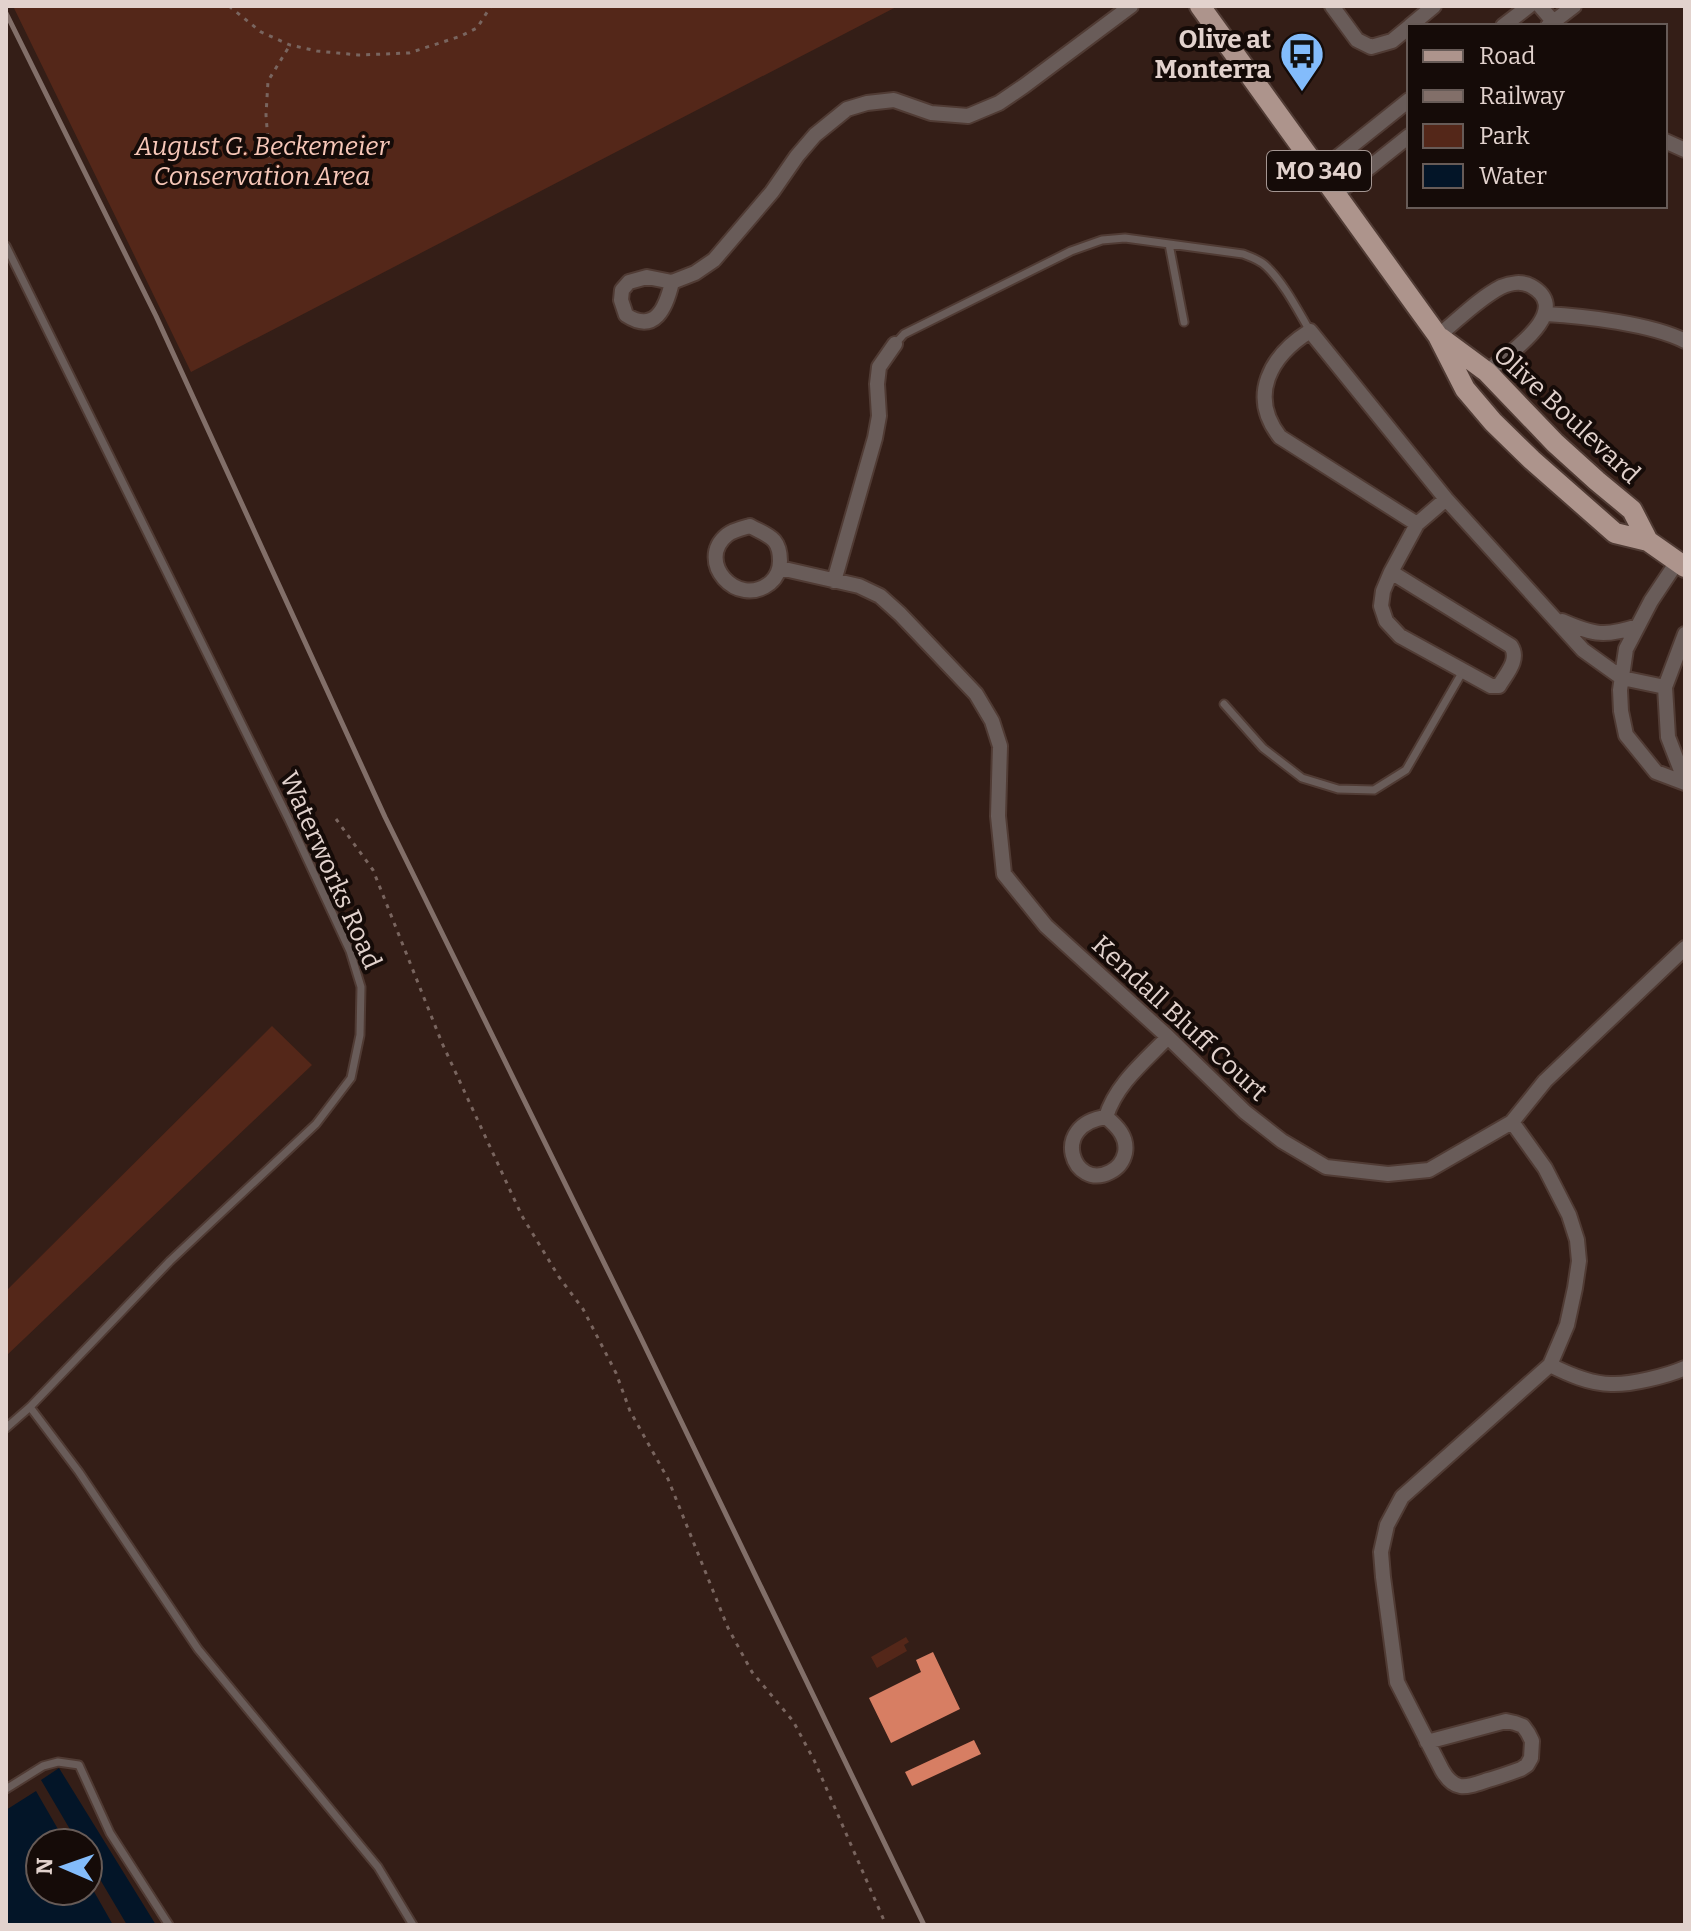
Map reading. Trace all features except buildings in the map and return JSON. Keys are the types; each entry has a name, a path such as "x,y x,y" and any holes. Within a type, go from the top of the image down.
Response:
{"main road":[{"name":"Olive Boulevard","path":"1200,6 1438,336 1465,389 1493,422 1615,533 1648,541 1681,564"},
{"name":"Olive Boulevard","path":"1438,336 1487,372 1555,443 1632,510 1648,541"}],"street":[{"path":"672,282 695,273 714,260 815,135 847,109 894,100 931,113 968,116 999,103 1131,6"},
{"path":"1332,6 1357,40 1371,47 1392,41 1407,28"},
{"path":"1412,24 1434,6"},
{"path":"1506,24 1529,6"},
{"path":"1540,6 1552,24"},
{"path":"1554,24 1574,6"},
{"path":"1319,172 1407,102"},
{"path":"1335,195 1407,138"},
{"path":"1438,336 1502,287 1515,283 1532,286 1545,301 1546,314 1532,333 1487,372"},
{"path":"1546,314 1649,329 1685,341"},
{"path":"1417,524 1280,437 1272,426 1264,400 1265,384 1286,349 1310,331 1446,499 1583,650 1622,678 1665,687"},
{"path":"834,581 875,438 879,416 879,367 895,344"},
{"path":"1391,572 1511,646 1515,659 1499,686 1491,686 1400,636 1386,621 1381,606 1391,572 1417,524 1446,499"},
{"path":"750,526 768,534 776,543 780,568 766,586 751,591 740,590 726,582 719,573 715,556 725,536 750,526"},
{"path":"1681,564 1651,601 1626,649 1621,711 1626,735 1656,772 1685,782"},
{"name":"Kendall Bluff Court","path":"780,568 859,586 880,596 976,694 992,721 1000,746 998,816 1004,874 1046,926 1245,1112 1282,1141 1326,1167 1388,1174 1429,1170 1512,1122 1545,1081 1685,948"},
{"path":"1557,618 1597,634 1615,634 1638,626"},
{"path":"1685,634 1665,687 1668,737 1685,782"},
{"path":"1106,1117 1122,1084 1168,1037"},
{"path":"1427,1742 1506,1721 1523,1726 1533,1750 1527,1765 1521,1769 1469,1787 1461,1787 1447,1779 1427,1742 1397,1682 1381,1552 1387,1525 1402,1497 1550,1365 1567,1325 1579,1261 1577,1240 1569,1215 1545,1168 1512,1122"},
{"path":"1550,1365 1574,1376 1610,1385 1668,1375 1685,1368"}],"lane":[{"path":"895,344 904,334 1071,251 1102,240 1125,238 1243,254 1258,260 1278,281 1310,331"},
{"path":"1169,244 1184,322"},
{"name":"Waterworks Road","path":"6,246 289,820 350,951 361,987 360,1035 351,1078 316,1124 170,1261 30,1407 6,1428"},
{"path":"1224,704 1263,748 1302,778 1338,789 1374,790 1406,770 1463,671"},
{"path":"30,1407 79,1472 198,1649 378,1867 413,1925"},
{"path":"6,1789 43,1766 58,1762 79,1765 110,1833 169,1925"}],"path":[{"path":"229,6 261,32 290,45 358,55 409,53 461,36 477,28 491,6"},
{"path":"270,167 266,115 268,81 290,45"},
{"path":"336,819 373,870 442,1043 522,1216 559,1277 583,1309 616,1373 630,1411 668,1479 728,1628 752,1672 793,1721 814,1760 886,1925"}],"green space":[{"name":"August G. Beckemeier Conservation Area","path":"13,6 898,6 191,372"},
{"path":"272,1026 312,1065 6,1356 6,1291"},
{"path":"906,1637 909,1642 904,1645 907,1651 877,1668 871,1657"}],"water":[{"path":"59,1768 95,1827 69,1827 41,1780"},
{"path":"36,1791 57,1827 24,1827 24,1907 103,1907 113,1925 6,1925 6,1810"},
{"path":"104,1841 156,1925 127,1925 104,1886"}],"railway":[{"path":"6,13 156,316 385,817 924,1925"}],"place":[{"name":"Olive at Monterra","path":"1302,93"}]}
